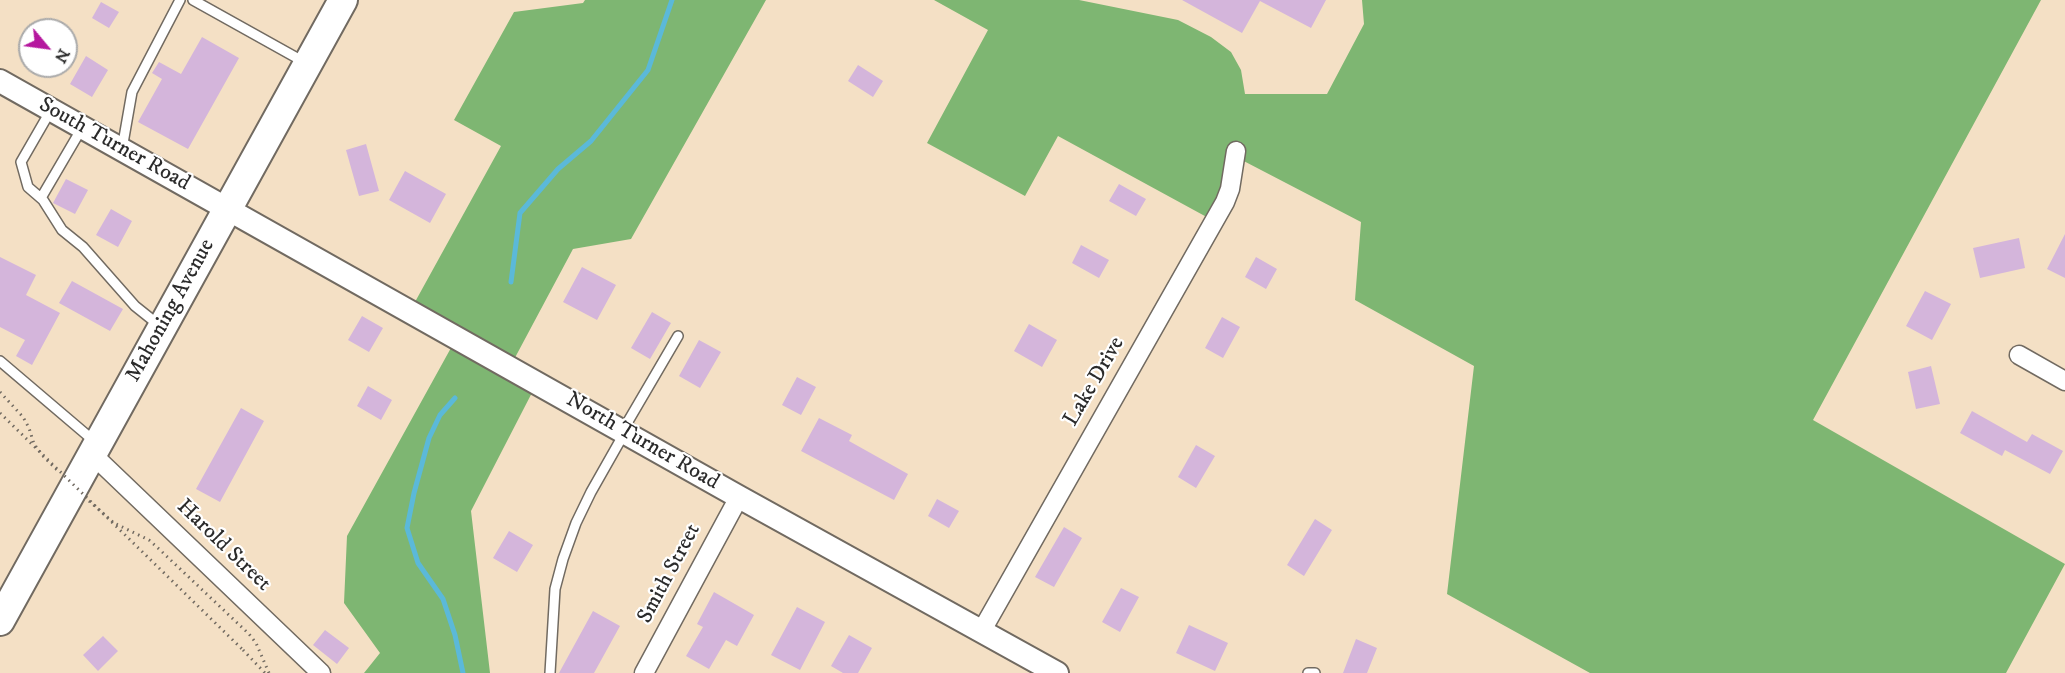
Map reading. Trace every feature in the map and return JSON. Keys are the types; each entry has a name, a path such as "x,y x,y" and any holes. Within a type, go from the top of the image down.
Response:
{"main road":[{"name":"Mahoning Avenue","path":"0,621 343,0"}],"street":[{"name":"South Turner Road","path":"0,81 228,209"},
{"name":"Lake Drive","path":"981,632 1226,201 1236,152"},
{"name":"North Turner Road","path":"228,209 1057,673"},
{"path":"2019,355 2065,381"},
{"name":"Harold Street","path":"94,449 321,673"},
{"name":"Smith Street","path":"644,673 739,497"}],"lane":[{"path":"122,149 132,92 180,0"},
{"path":"193,0 308,64"},
{"path":"51,110 21,162 28,187 41,198 62,230 83,247 135,306 162,327"},
{"path":"41,198 82,127"},
{"path":"550,673 555,589 576,523 678,336"},
{"path":"0,361 94,449"},
{"path":"1308,673 1315,673"}],"path":[{"path":"0,392 23,417 34,444 60,474"},
{"path":"0,413 267,673"},
{"path":"91,503 114,523 149,540 249,634 256,643 267,673"}],"green space":[{"path":"585,0 766,0 631,239 573,249 510,367 537,383 471,511 490,673 364,673 380,653 344,603 347,536 457,337 410,311 501,146 454,120 514,12 583,3"},
{"path":"934,0 1079,0 1178,20 1211,37 1231,52 1241,70 1245,94 1327,94 1364,24 1362,0 2041,0 1813,420 2065,564 2006,673 1590,673 1447,594 1474,366 1355,300 1361,222 1236,157 1214,221 1058,136 1025,196 927,143 988,30"}],"building":[{"path":"1182,0 1326,0 1311,28 1260,1 1242,33"},
{"path":"101,2 119,12 109,28 92,18"},
{"path":"202,37 239,58 188,149 138,122 162,79 152,73 159,62 181,74"},
{"path":"86,56 108,70 92,97 70,84 73,78 78,78 78,70"},
{"path":"858,65 883,81 873,97 848,81"},
{"path":"366,144 379,191 359,196 346,150"},
{"path":"405,171 446,194 430,223 389,200"},
{"path":"66,179 88,190 75,214 53,203"},
{"path":"1119,184 1146,199 1136,216 1109,201"},
{"path":"111,209 132,221 118,247 96,235"},
{"path":"2065,234 2065,278 2047,269"},
{"path":"2019,238 2025,268 1980,278 1973,248"},
{"path":"1081,245 1109,260 1099,278 1072,263"},
{"path":"0,257 36,275 26,295 60,313 32,365 16,356 25,340 0,327"},
{"path":"1256,257 1277,269 1266,289 1245,277"},
{"path":"582,267 616,285 597,320 563,302"},
{"path":"72,281 123,309 110,331 59,303"},
{"path":"1925,291 1951,304 1932,340 1906,326"},
{"path":"652,312 671,323 650,359 631,348"},
{"path":"362,316 383,328 369,352 348,340"},
{"path":"1222,317 1240,327 1223,358 1205,348"},
{"path":"1029,324 1057,340 1042,367 1014,351"},
{"path":"699,340 721,352 700,388 679,376"},
{"path":"1931,366 1940,404 1916,409 1908,372"},
{"path":"797,377 816,387 801,415 782,405"},
{"path":"368,386 392,400 381,420 357,406"},
{"path":"241,408 264,421 220,502 196,489"},
{"path":"1972,411 2027,442 2032,434 2063,451 2050,474 2005,450 2002,456 1960,433"},
{"path":"819,418 852,435 849,441 908,474 894,500 801,451"},
{"path":"1196,445 1215,456 1196,488 1178,477"},
{"path":"937,499 959,511 949,528 928,516"},
{"path":"1315,519 1332,530 1304,576 1287,565"},
{"path":"1064,527 1082,538 1054,587 1035,577"},
{"path":"509,531 533,545 517,572 493,558"},
{"path":"1121,588 1139,597 1120,632 1102,622"},
{"path":"714,592 754,615 737,646 726,640 709,669 686,656 703,627 697,624"},
{"path":"797,607 825,622 800,670 771,655"},
{"path":"593,611 620,626 594,673 559,673"},
{"path":"1189,625 1228,643 1215,671 1176,653"},
{"path":"325,630 349,648 337,664 313,645"},
{"path":"849,635 872,648 858,673 843,673 831,666"},
{"path":"103,636 118,651 98,671 83,655"},
{"path":"1356,639 1377,648 1367,673 1343,673"}],"waterway":[{"path":"511,282 520,213 558,169 591,141 648,70 672,0"},
{"path":"455,398 440,415 429,438 407,528 418,563 443,599 455,635 463,673"}]}
